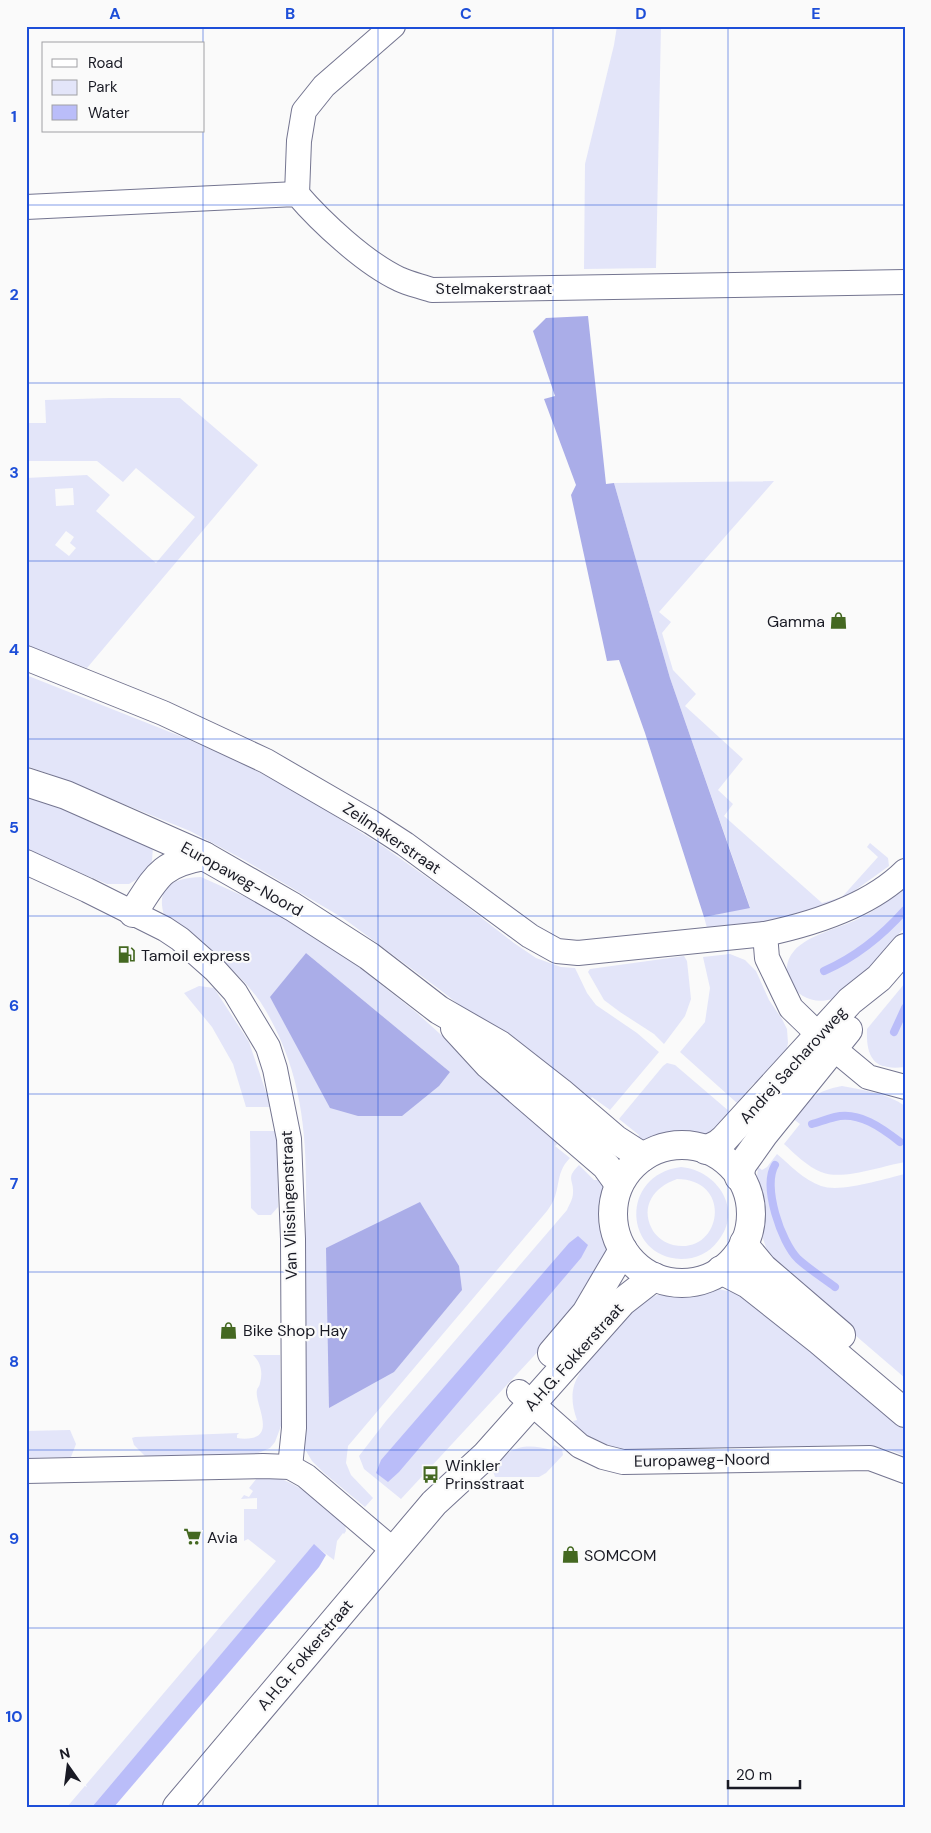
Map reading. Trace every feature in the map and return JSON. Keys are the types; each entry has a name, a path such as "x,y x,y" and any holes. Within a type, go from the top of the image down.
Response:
{"main road":[{"name":"Europaweg-Noord","path":"26,782 66,795 204,856 301,912 369,956 440,1010 500,1044 615,1139 644,1157"},
{"path":"133,913 155,880 168,867 184,859 204,856"},
{"name":"Andrej Sacharovweg","path":"706,1150 724,1140 827,1042 866,1010 879,978 905,948"},
{"name":"Europaweg-Noord","path":"440,1010 489,1065 606,1166 620,1184"},
{"name":"Andrej Sacharovweg","path":"739,1177 742,1165 827,1042"},
{"path":"690,1146 706,1150 725,1161 745,1187 750,1209 748,1232 744,1243 730,1262 721,1270 706,1278 688,1282 671,1282 654,1277 631,1261 618,1240 613,1218 615,1195 630,1169 644,1157 658,1149 690,1146"},
{"path":"744,1243 763,1268 905,1390"},
{"name":"A.H.G. Fokkerstraat","path":"526,1398 586,1313 623,1250"},
{"path":"721,1270 748,1284 820,1341 905,1413"},
{"name":"A.H.G. Fokkerstraat","path":"177,1807 434,1503 461,1461 622,1302 654,1277"}],"street":[{"path":"26,207 297,194 299,142 304,111 324,86 393,26"},
{"name":"Stelmakerstraat","path":"297,194 314,214 375,265 400,279 432,290 905,282"},
{"name":"Zeilmakerstraat","path":"26,658 163,713 266,761 372,822 530,936 557,951 578,953 764,934"},
{"name":"Van Vlissingenstraat","path":"26,862 133,913 180,939 216,970 235,992 268,1047 275,1069 289,1139 293,1229 294,1428 290,1467"},
{"path":"905,871 886,886 860,902 790,928 764,934 767,958 791,1008 868,1077 905,1087"},
{"name":"Europaweg-Noord","path":"526,1398 580,1446 603,1457 623,1462 870,1458 905,1471"},
{"path":"26,1471 290,1467 306,1476 393,1550"}],"green space":[{"path":"617,26 661,26 656,268 584,269 585,164"},
{"path":"180,398 258,465 87,668 26,648 26,478 87,475 110,495 96,511 156,563 195,517 136,468 123,482 97,461 26,461 26,423 46,423 45,400","holes":["73,488 74,505 56,506 55,489","66,531 74,537 70,543 76,548 69,556 55,545"]},
{"path":"774,481 659,612 671,622 662,633 673,670 696,694 685,706 743,759 718,790 733,804 724,816 822,903 842,897 878,857 867,847 870,843 888,858 889,866 843,899 796,915 756,923 707,928 704,917 750,907 670,678 614,483"},
{"path":"26,675 238,761 305,797 384,847 536,958 561,967 575,968 587,993 596,1005 637,1033 659,1052 610,1110 592,1097 586,1105 439,989 343,918 246,861 190,831 26,766"},
{"path":"26,794 153,846 152,861 144,875 129,884 107,884 26,850"},
{"path":"201,877 263,905 345,956 417,1013 493,1082 563,1139 555,1146 570,1158 561,1171 555,1197 547,1211 348,1446 346,1463 351,1475 373,1498 365,1507 312,1461 302,1444 306,1166 300,1104 292,1073 281,1042 266,1011 256,996 220,958 164,915 162,897 165,890 176,882","holes":["306,953 450,1072 331,1108 271,997"]},
{"path":"905,885 905,927 861,978 841,995 821,1001 801,995 794,988 787,970 788,960 800,945 815,936 865,916 883,904"},
{"path":"730,954 745,960 756,971 769,1000 787,1029 788,1043 785,1057 762,1090 754,1083 737,1103 680,1052 705,1022 710,988 703,957"},
{"path":"684,956 687,961 691,999 685,1016 664,1044 654,1034 604,1000 588,972 590,969"},
{"path":"905,983 905,1067 885,1067 874,1060 870,1054 867,1029"},
{"path":"199,986 214,988 249,1042 271,1107 246,1107 233,1064 212,1027 184,993"},
{"path":"667,1063 675,1065 730,1112 713,1130 716,1134 700,1139 682,1137 658,1141 637,1139 639,1135 619,1119"},
{"path":"842,1086 883,1095 905,1106 905,1162 851,1174 830,1174 811,1167 784,1144 800,1124 792,1118 804,1106 819,1093"},
{"path":"250,1131 277,1131 278,1207 271,1215 258,1215 251,1208"},
{"path":"777,1154 809,1180 829,1188 851,1187 905,1174 905,1378 784,1274 769,1257 761,1232 756,1187 758,1167 762,1170 767,1167"},
{"path":"579,1165 594,1180 598,1180 600,1175 604,1193 608,1259 557,1331 401,1499 364,1469 359,1456 386,1421 567,1210 573,1195 571,1176"},
{"path":"681,1167 694,1170 706,1175 723,1194 727,1205 728,1217 725,1229 711,1249 692,1258 681,1259 662,1255 648,1245 640,1231 636,1215 639,1199 647,1184 661,1173","holes":["677,1179 695,1182 707,1191 714,1203 715,1216 711,1229 702,1239 690,1245 667,1243 656,1235 649,1221 648,1213 651,1198 662,1187"]},
{"path":"719,1289 744,1295 905,1424 905,1456 890,1450 865,1445 618,1450 587,1437 573,1421 577,1420 572,1396 574,1384 580,1373 574,1369 640,1302 668,1293"},
{"path":"253,1355 280,1355 281,1426 275,1442 270,1448 256,1454 145,1456 134,1445 132,1438 135,1437 239,1433 237,1438 244,1439 259,1435 263,1424 257,1395 261,1372 260,1364"},
{"path":"70,1430 76,1444 71,1457 26,1458 26,1431"},
{"path":"554,1445 562,1449 563,1455 546,1473 539,1477 495,1477 493,1471 499,1465 493,1460 500,1453 504,1456 515,1449 526,1447 551,1450"},
{"path":"275,1477 304,1491 345,1525 346,1531 337,1541 334,1560 314,1545 92,1807 67,1807 276,1561 248,1539 244,1541 244,1509 257,1509 257,1498 241,1499 244,1495 249,1497 253,1491 249,1488 257,1478"}],"shaded area":[{"path":"588,316 606,484 614,483 670,678 750,908 704,917 645,733 619,660 607,661 571,495 576,485 544,399 555,396 533,331 546,318"},
{"path":"306,953 450,1072 439,1086 402,1116 358,1116 330,1108 270,997"},
{"path":"420,1202 459,1266 462,1290 394,1372 329,1408 326,1248"}],"water":[{"path":"578,1236 588,1245 581,1258 399,1472 388,1482 376,1473 381,1460 569,1243"},
{"path":"314,1544 326,1555 319,1567 114,1807 92,1807"}],"waterway":[{"path":"824,971 868,945 905,910"},
{"path":"894,1032 905,1008"},
{"path":"812,1124 835,1117 853,1116 878,1126 900,1142"},
{"path":"775,1165 772,1174 772,1199 775,1214 785,1240 798,1259 835,1287"}],"place":[{"name":"Gamma","path":"839,621"},
{"name":"Tamoil express","path":"127,955"},
{"name":"Bike Shop Hay","path":"229,1330"},
{"name":"Winkler Prinsstraat","path":"431,1474"},
{"name":"Avia","path":"193,1537"},
{"name":"SOMCOM","path":"570,1555"}]}
